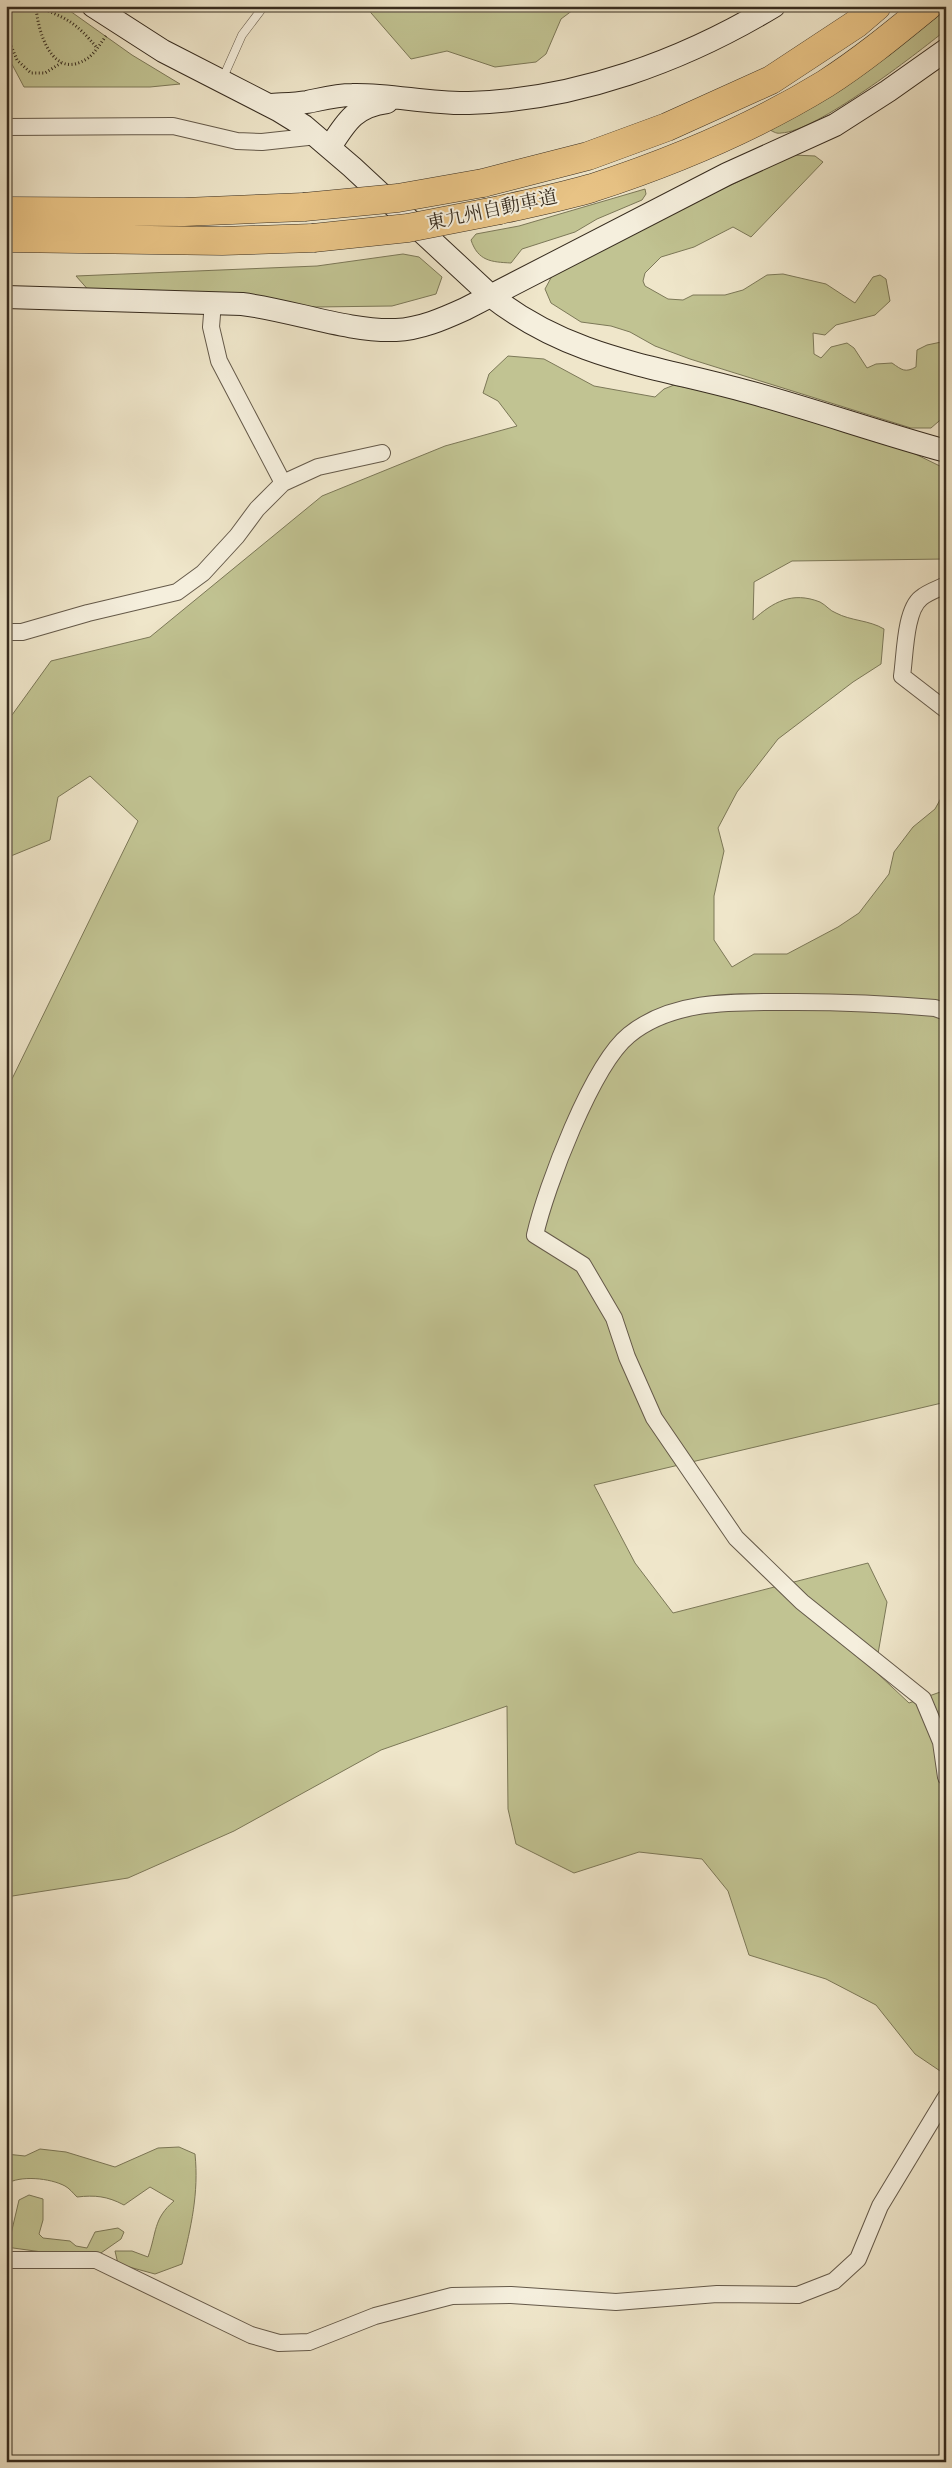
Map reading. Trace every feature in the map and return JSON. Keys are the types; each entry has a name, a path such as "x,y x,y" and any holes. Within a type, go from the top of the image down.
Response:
{"highway":[{"name":"東九州自動車道","path":"6,211 184,212 304,207 398,198 483,182 588,156 675,123 771,80 856,24 877,6"},
{"name":"東九州自動車道","path":"6,238 222,241 313,238 408,228 500,210 591,188 684,154 737,130 825,83 884,42 928,6"}],"street":[{"path":"93,6 150,44 269,105 323,142 491,296 539,327 576,345 641,367 763,396 946,451"},
{"path":"269,105 350,95 471,103 529,98 599,82 693,48 774,6"},
{"path":"6,297 213,302 271,308 360,327 398,330 441,320 727,174 835,125 888,91 946,50"},
{"path":"6,127 173,126 237,141 323,142 342,128 359,110 376,103 408,100"},
{"path":"213,302 211,327 219,361 283,483"},
{"path":"6,632 22,632 88,613 177,592 203,573 237,536 257,509 283,483 318,467 382,453"},
{"path":"946,585 921,598 915,604 910,616 902,676 946,710"},
{"path":"946,1012 935,1008 866,1002 735,1002 686,1009 657,1018 630,1034 614,1049 587,1098 541,1207 535,1235 583,1265 614,1318 627,1356 654,1418 736,1538 802,1602 923,1699 940,1742 946,1777"},
{"path":"6,2260 96,2260 251,2335 279,2343 310,2342 375,2316 452,2296 511,2295 616,2302 717,2294 798,2295 834,2281 858,2259 880,2206 946,2096"}],"lane":[{"path":"221,82 242,35 264,6"}],"path":[{"path":"62,63 52,55 42,35 36,7 64,16 82,31 97,48"},
{"path":"6,33 17,60 32,74 45,73 62,63 80,62 92,54 108,32"}],"green space":[{"path":"6,6 63,6 132,55 180,84 150,87 24,87 6,53"},
{"path":"365,6 585,6 573,10 561,19 546,54 536,62 495,67 447,51 411,59"},
{"path":"946,10 946,30 865,90 817,120 797,129 780,133 770,130 772,124 862,74"},
{"path":"794,155 815,156 823,162 751,237 733,227 694,247 661,257 645,273 643,281 645,286 668,299 683,300 693,295 725,295 743,290 767,275 783,274 826,284 855,303 873,277 880,275 886,279 890,301 875,315 836,325 825,335 813,333 814,354 821,358 831,347 847,343 854,348 867,368 876,364 892,363 906,370 916,367 917,350 927,345 946,341 946,415 931,428 911,428 690,359 655,346 630,332 611,326 581,322 551,303 545,289 552,276 584,255"},
{"path":"645,189 646,194 642,200 597,219 575,232 522,249 511,263 486,259 477,252 471,240 476,234 519,226"},
{"path":"403,254 419,257 442,277 436,294 392,306 315,307 91,293 76,276 317,266"},
{"path":"508,356 544,359 594,386 655,397 664,389 674,385 742,399 905,449 946,469 946,559 792,561 754,582 753,620 768,608 784,600 801,598 820,602 842,616 884,629 881,664 853,682 778,739 737,792 718,828 724,851 714,896 714,940 732,967 754,954 787,954 838,927 859,913 889,874 894,852 913,827 935,809 946,789 946,1402 594,1485 635,1563 673,1613 868,1563 887,1602 875,1671 909,1703 946,1690 946,2075 915,2054 876,2005 826,1979 749,1955 728,1891 702,1859 639,1852 574,1873 516,1844 508,1809 507,1706 381,1750 234,1831 128,1878 6,1897 6,1085 10,1083 138,821 90,776 58,797 50,840 6,858 6,712 12,715 51,661 150,637 322,496 445,446 517,426 498,401 483,393 489,374"},
{"path":"179,2147 195,2154 196,2182 191,2223 182,2264 155,2274 118,2264 115,2251 132,2251 148,2257 156,2226 162,2214 174,2201 150,2187 124,2205 101,2197 77,2197 65,2186 43,2179 19,2179 6,2184 6,2154 25,2156 40,2149 66,2152 115,2167 158,2148"},
{"path":"29,2195 43,2199 43,2220 39,2234 43,2238 70,2241 76,2246 87,2248 95,2232 118,2228 124,2232 121,2239 98,2255 42,2252 6,2247 6,2234 11,2234 19,2200"}]}
